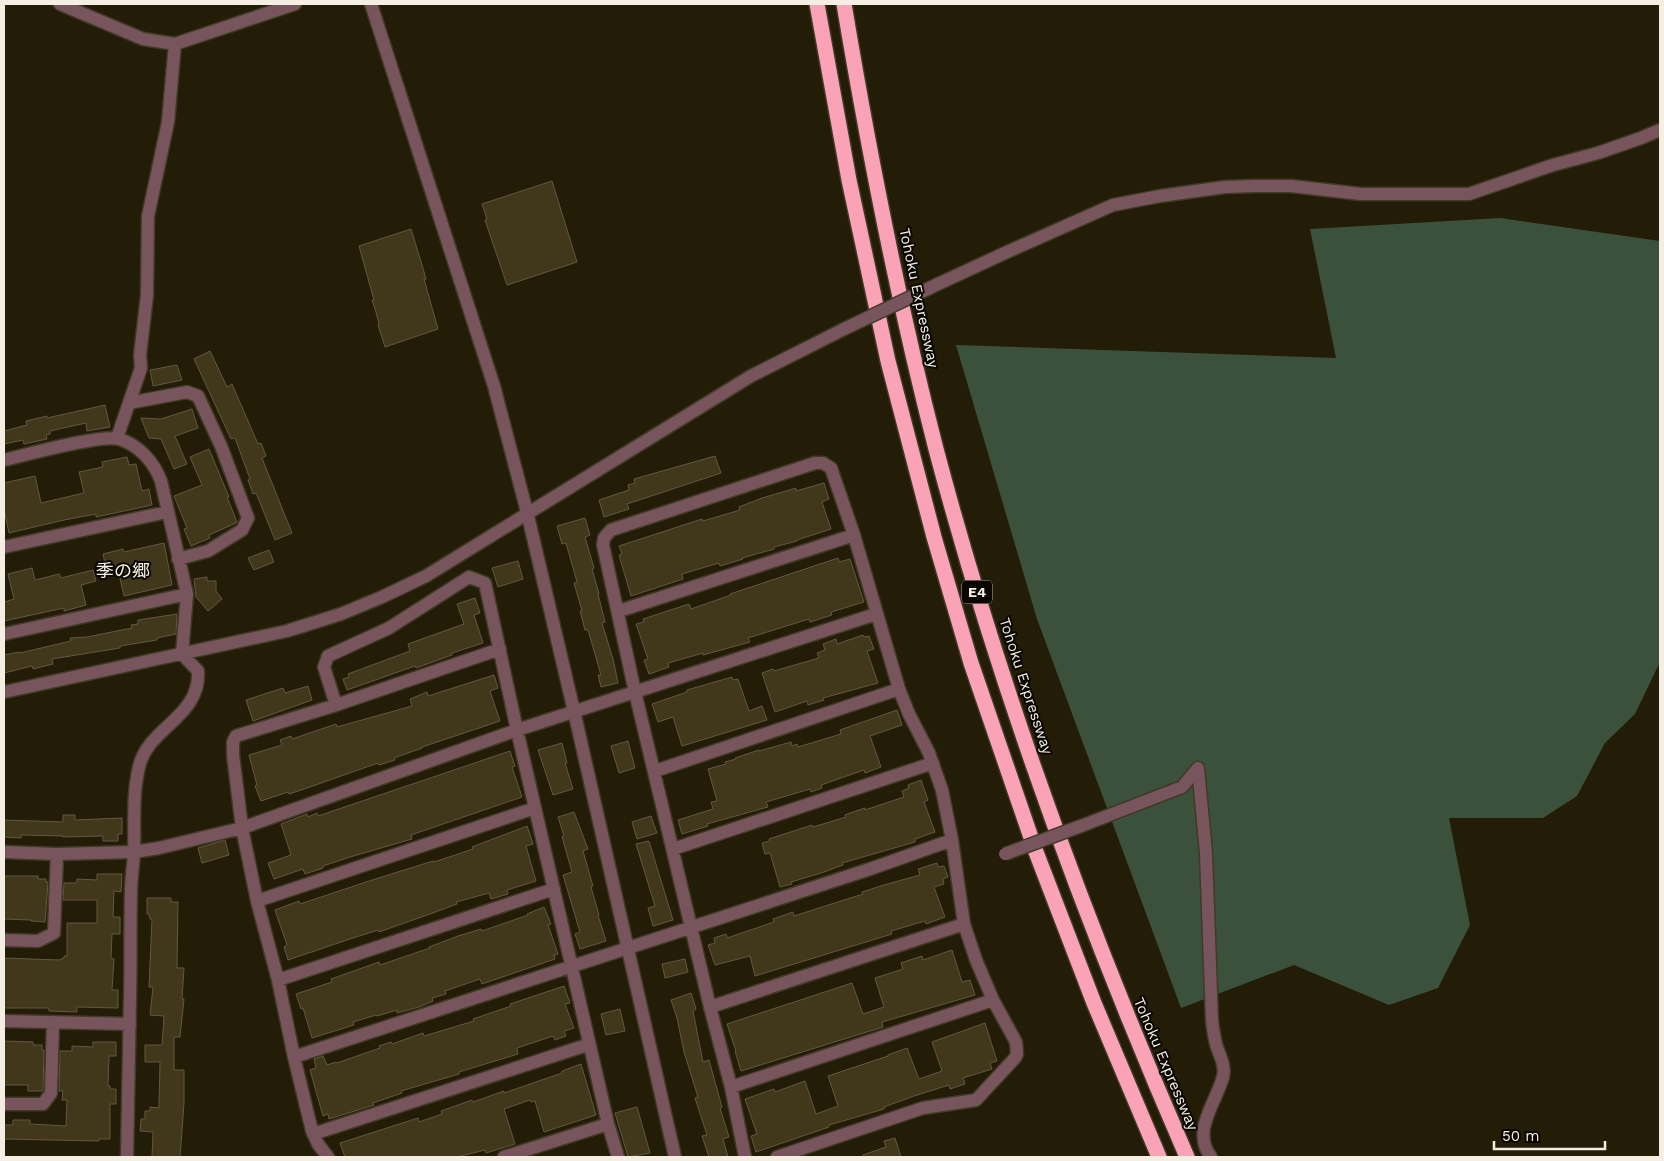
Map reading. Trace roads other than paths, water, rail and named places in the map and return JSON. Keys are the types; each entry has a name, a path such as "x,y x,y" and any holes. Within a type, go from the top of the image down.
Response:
{"highway":[{"name":"E4","path":"817,4 849,180 888,361 934,537 971,663 1063,923 1116,1057 1159,1157"},
{"name":"Tohoku Expressway","path":"844,4 863,120 898,289 936,448 997,658 1061,845 1119,996 1186,1157"}],"street":[{"path":"60,4 143,39 175,44 295,4"},
{"path":"371,4 494,386 527,512 574,711 675,1157"},
{"path":"117,438 141,368 140,355 147,294 148,216 168,122 175,44"},
{"path":"4,692 287,631 341,614 382,597 426,576 527,512 752,376 938,284 1113,205 1225,187 1255,186 1291,186 1361,194 1469,194 1553,165 1598,153 1660,130"},
{"path":"128,403 188,392 198,396 221,446 248,518 242,530 208,551 178,560"},
{"path":"4,460 91,440 117,438 132,445 149,458 157,470 161,481 186,594 182,654 198,671 197,688 188,706 141,756 135,785 134,852 131,892 127,1157"},
{"path":"746,1157 635,692 619,611 603,550 604,538 611,530 815,463 823,463 830,468 854,535 899,689 933,763 942,790 952,840 964,924 976,960 993,1000 1016,1042 1017,1054 978,1099 922,1108 777,1157"},
{"path":"4,547 167,512"},
{"path":"619,611 854,535"},
{"path":"336,705 324,667 328,656 389,628 469,577 486,583 516,730 608,1124 618,1157"},
{"path":"4,634 186,594"},
{"path":"4,852 57,854 134,852 159,848 242,828 516,730 876,614"},
{"path":"328,1157 313,1134 278,980 257,901 242,828 233,742 236,736 500,650"},
{"path":"655,771 899,689"},
{"path":"673,848 933,763"},
{"path":"1005,854 1182,787 1198,768 1206,853 1212,1021 1214,1036 1224,1066 1223,1077 1207,1115 1203,1133 1210,1157"},
{"path":"257,901 535,808"},
{"path":"294,1057 870,869 952,840"},
{"path":"4,940 38,941 54,933 57,854"},
{"path":"278,980 554,888"},
{"path":"710,1007 964,924"},
{"path":"731,1088 993,1000"},
{"path":"4,1021 130,1024"},
{"path":"4,1104 43,1104 51,1093 53,1022"},
{"path":"313,1134 584,1046"},
{"path":"504,1157 608,1124"}],"district":[{"name":"季の郷","path":"123,570"}]}
